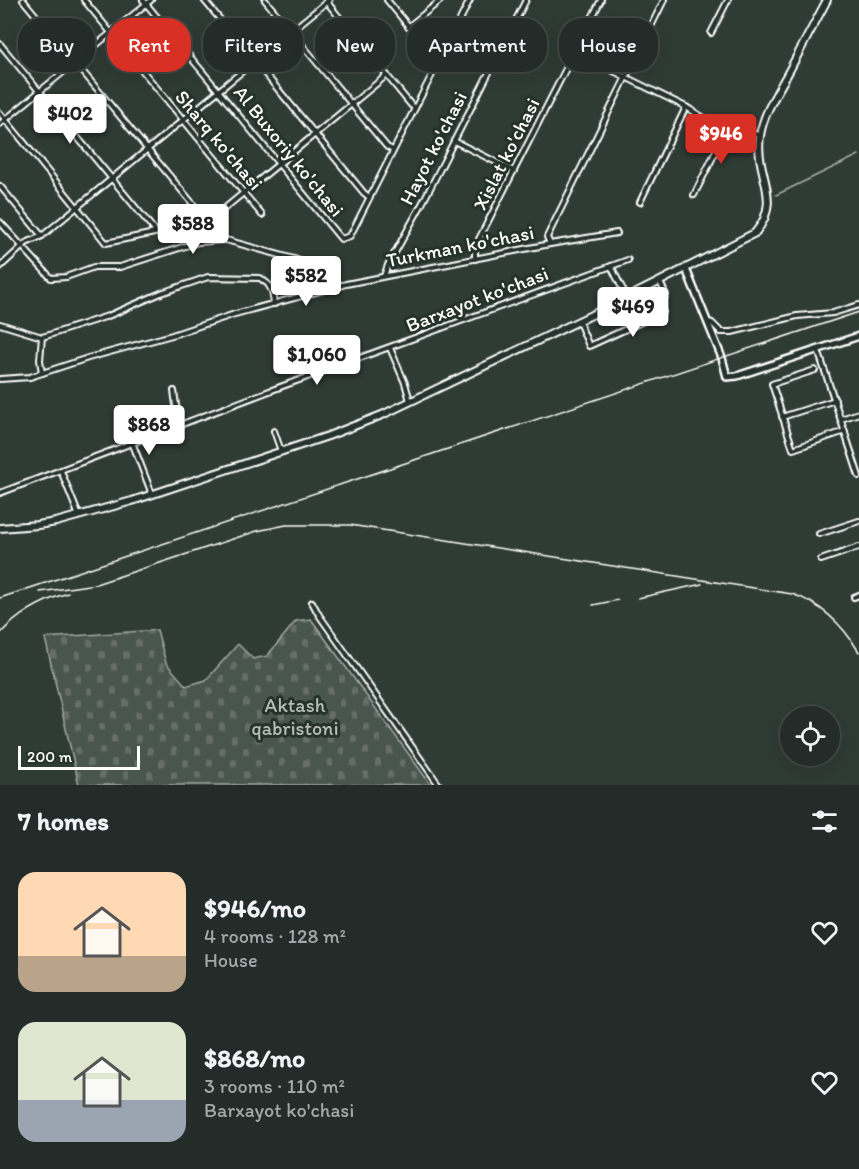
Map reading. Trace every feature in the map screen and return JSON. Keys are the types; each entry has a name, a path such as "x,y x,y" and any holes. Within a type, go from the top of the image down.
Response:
{"main road":[{"path":"0,528 38,525 79,516 281,451 382,415 660,282 755,233 765,221 769,205 759,151 760,136 772,102 827,0"}],"street":[{"path":"23,0 38,18"},
{"name":"Sharq ko'chasi","path":"84,0 107,28"},
{"path":"127,18 145,2 151,0"},
{"path":"204,0 219,18"},
{"path":"265,0 280,18"},
{"path":"303,21 327,0 415,108"},
{"path":"387,0 407,26"},
{"path":"419,18 441,0"},
{"path":"461,18 470,0"},
{"name":"Hayot ko'chasi","path":"384,277 388,265 526,0"},
{"name":"Xislat ko'chasi","path":"592,18 601,0"},
{"path":"550,244 548,237 664,0"},
{"path":"711,33 728,0"},
{"name":"Al Buxoriy ko'chasi","path":"145,2 341,238 350,236 369,196"},
{"path":"95,46 107,36"},
{"path":"0,44 156,232"},
{"path":"303,46 387,147 393,150"},
{"path":"0,124 63,72"},
{"path":"83,72 208,222"},
{"name":"Sharq ko'chasi","path":"143,72 262,215"},
{"path":"0,267 22,247 42,236 241,72"},
{"path":"265,72 364,193 369,196 433,72"},
{"name":"Xislat ko'chasi","path":"475,259 478,241 565,72"},
{"path":"618,72 686,107 717,126 740,128 760,136"},
{"path":"0,113 106,243 208,222 387,75"},
{"path":"640,202 686,107"},
{"path":"694,195 728,127"},
{"path":"454,141 514,171"},
{"path":"0,186 42,236"},
{"path":"0,222 51,278 66,277 94,267 120,267 198,242 226,240 305,262 332,277 340,286"},
{"name":"Turkman ko'chasi","path":"0,379 30,377 235,314 340,286 617,233"},
{"name":"Barxayot ko'chasi","path":"0,493 628,260"},
{"path":"611,266 627,298"},
{"path":"686,269 727,377 737,376 859,336"},
{"path":"0,324 42,337 71,329 208,277 260,278 268,284 272,291 274,304"},
{"path":"578,321 589,346 663,312 659,303 666,295 660,282"},
{"path":"708,322 721,332 732,332 790,318 826,315 859,304"},
{"path":"42,337 40,360 42,373"},
{"path":"390,348 410,401"},
{"path":"818,350 859,476"},
{"path":"815,369 771,384 793,449 845,431"},
{"path":"174,391 179,426"},
{"path":"782,417 835,400"},
{"path":"841,419 859,413"},
{"path":"125,424 152,494"},
{"path":"274,431 281,451"},
{"path":"62,471 79,516"},
{"path":"819,534 859,521"},
{"path":"820,560 859,547"},
{"path":"312,602 439,785"}],"green space":[{"name":"Aktash qabristoni","path":"311,619 431,785 79,785 45,638 157,630 166,663 186,686 206,680 238,644 253,659 267,656 296,621"}],"waterway":[{"path":"776,195 859,155"}],"railway":[{"path":"0,598 859,312"},
{"path":"40,592 96,584 257,531 286,525 350,525 792,594 813,603 831,617 839,624 859,652"},
{"path":"638,598 702,584"},
{"path":"0,634 31,609 68,593"},
{"path":"593,605 618,600"}]}
